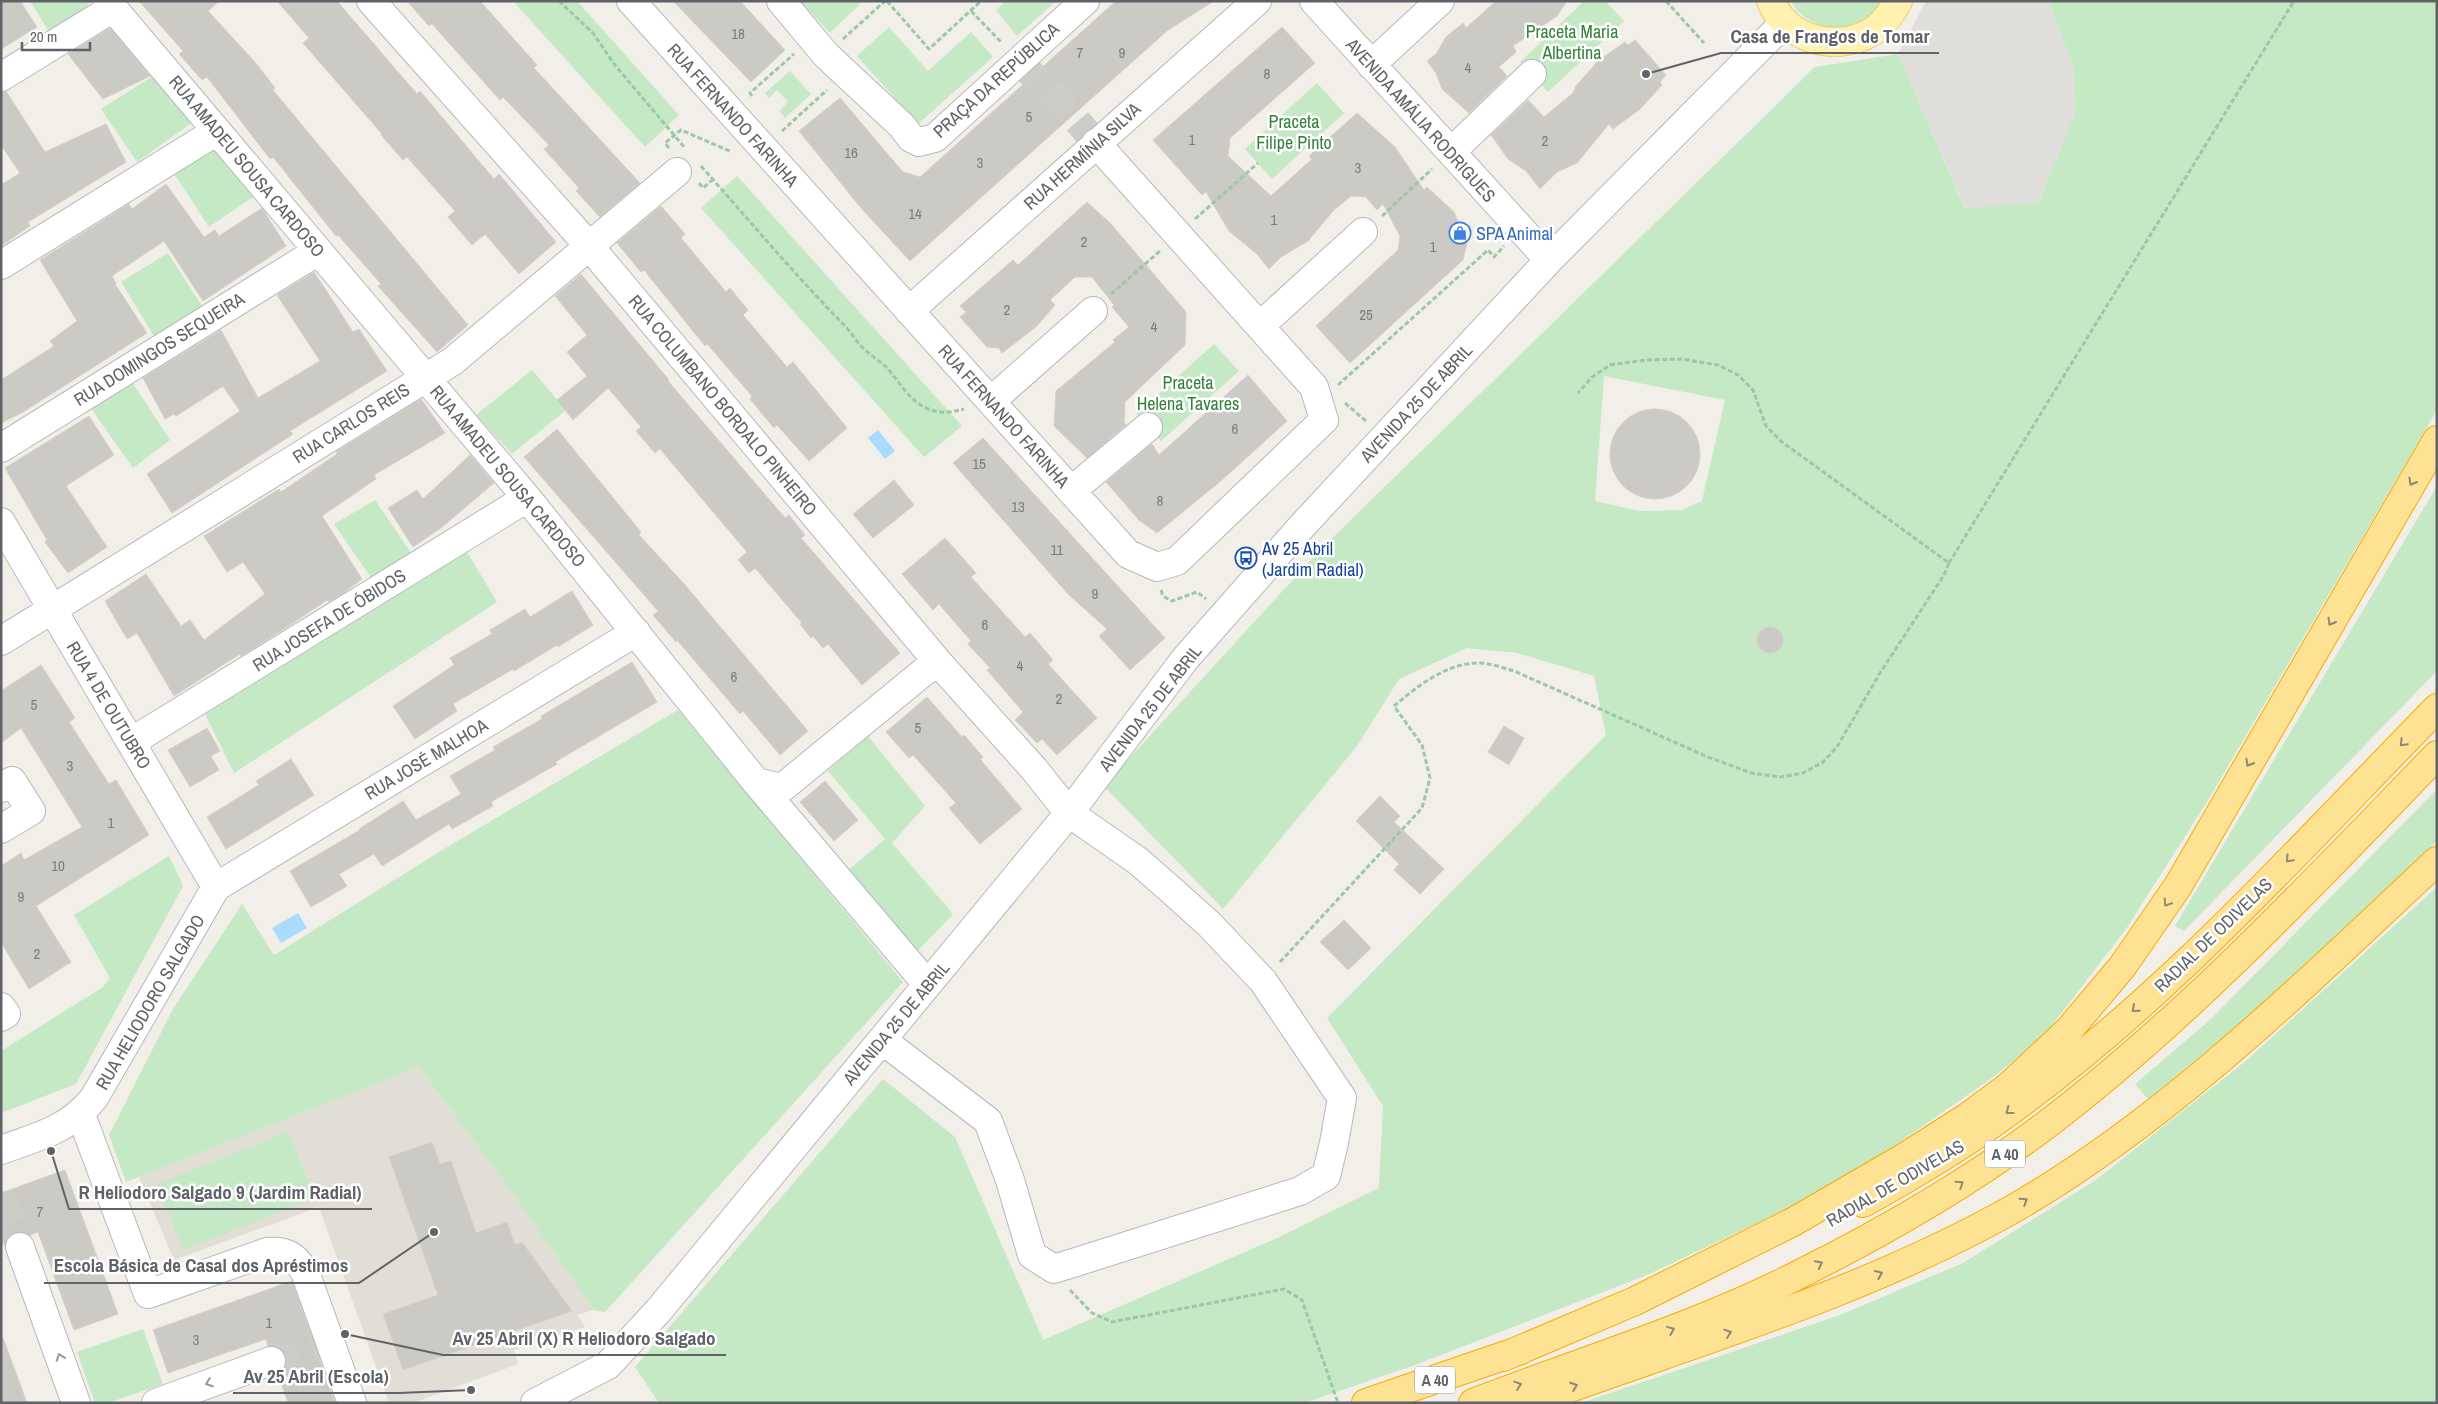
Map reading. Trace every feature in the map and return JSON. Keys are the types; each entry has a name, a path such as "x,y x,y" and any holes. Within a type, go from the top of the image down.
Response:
{"highway":[{"path":"1503,1357 1635,1301 1794,1222 1905,1157 1966,1118 2008,1088 2068,1031 2122,967 2178,886 2437,440"},
{"name":"RADIAL DE ODIVELAS","path":"1366,1403 1503,1357 1663,1298 1783,1245 1903,1181 1995,1122 2095,1043 2190,959 2437,708"},
{"name":"RADIAL DE ODIVELAS","path":"1472,1403 1662,1334 1788,1280 1921,1208 1988,1166 2052,1120 2171,1021 2267,930 2437,755"},
{"path":"1528,1403 1804,1306 1901,1264 2014,1208 2104,1149 2189,1085 2343,948 2437,861"}],"main road":[{"path":"1778,12 1804,36 1826,43 1849,42 1871,33 1889,18 1898,1"}],"street":[{"name":"RUA COLUMBANO BORDALO PINHEIRO","path":"371,1 590,247 937,661 1034,769 1069,813 1138,861 1209,924 1263,982 1342,1098 1326,1176 1300,1191 1054,1269"},
{"name":"RUA FERNANDO FARINHA","path":"631,1 1128,554 1157,567"},
{"name":"PRAÇA DA REPÚBLICA","path":"781,1 826,55 902,126 911,138 919,142 935,138 1085,1"},
{"name":"RUA HERMÍNIA SILVA","path":"909,311 1257,1"},
{"name":"AVENIDA AMÁLIA RODRIGUES","path":"1314,1 1548,260"},
{"path":"1371,65 1440,1"},
{"path":"1,77 110,5"},
{"name":"RUA AMADEU SOUSA CARDOSO","path":"110,5 425,376 636,632 756,782 927,984"},
{"name":"AVENIDA 25 DE ABRIL","path":"535,1403 608,1365 659,1310 1069,813 1185,659 1303,525 1778,12"},
{"path":"1451,152 1532,74"},
{"path":"1,265 217,131"},
{"path":"1096,143 1314,387 1324,420 1177,561 1157,567"},
{"name":"RUA CARLOS REIS","path":"1,641 425,376 453,361 678,172"},
{"path":"1260,326 1363,232"},
{"name":"RUA DOMINGOS SEQUEIRA","path":"1,448 318,251"},
{"path":"991,401 1093,311"},
{"path":"1071,491 1148,427"},
{"name":"RUA JOSEFA DE ÓBIDOS","path":"131,742 526,498"},
{"name":"RUA 4 DE OUTUBRO","path":"1,522 216,887"},
{"name":"RUA JOSÉ MALHOA","path":"216,887 636,632"},
{"path":"756,782 782,788 937,661"},
{"path":"1,788 12,781 31,811 1,829"},
{"name":"RUA HELIODORO SALGADO","path":"1,1150 57,1130 81,1115 94,1098 216,887"},
{"path":"1,1007 6,1014 1,1017"},
{"path":"882,1040 988,1121 1010,1180 1032,1255 1054,1269"},
{"path":"81,1115 148,1294 267,1252 278,1250 289,1253 299,1261 306,1272 352,1403"},
{"path":"20,1247 76,1403"},
{"path":"156,1403 271,1361"}],"path":[{"path":"559,1 593,33 614,64 675,136"},
{"path":"826,55 886,1 929,49 981,1"},
{"path":"1666,1 1704,43"},
{"path":"1263,982 1422,808 1430,778 1422,745 1394,706 1421,684 1451,668 1480,663 1514,671 1708,757 1752,773 1782,777 1803,773 1823,762 1837,747 1880,673 1944,575 1949,563 2294,1"},
{"path":"971,11 1019,61"},
{"path":"750,94 795,54"},
{"path":"783,130 828,90"},
{"path":"665,143 681,130 740,156"},
{"path":"1363,232 1451,152"},
{"path":"1093,311 1258,163"},
{"path":"703,188 713,179 757,231 779,253 806,287 846,327 860,345 886,367 922,406 938,412 951,413 991,401"},
{"path":"1335,387 1488,250 1494,257 1520,230"},
{"path":"1578,393 1592,378 1610,365 1646,360 1682,359 1718,365 1738,375 1753,390 1766,426 1782,442 1949,563"},
{"path":"1157,567 1163,596 1172,601 1197,592 1225,614"},
{"path":"1054,1269 1092,1313 1112,1322 1284,1289 1302,1300 1338,1403"}],"shaded area":[{"path":"1926,1 2049,1 2073,67 2075,112 2039,202 1966,210 1898,54"},
{"path":"419,1067 508,1187 594,1310 577,1315 585,1327 514,1350 518,1364 413,1403 389,1403 319,1207 174,1260 139,1177"}],"green space":[{"path":"30,1 89,1 86,11 48,30"},
{"path":"513,1 577,1 679,115 645,147"},
{"path":"800,1 860,1 861,3 830,33"},
{"path":"1006,1 1056,1 1017,36 996,10"},
{"name":"Praceta Maria Albertina","path":"1584,1 1605,1 1624,21 1548,92 1520,62"},
{"path":"1791,1 1882,1 1874,13 1863,21 1850,26 1837,27 1823,25 1810,20 1799,12"},
{"path":"2049,1 2437,1 2437,410 2207,802 2126,929 2043,1037 1992,1078 1862,1168 1787,1209 1647,1275 1415,1365 1304,1403 659,1403 635,1367 883,1079 955,1137 1043,1340 1277,1238 1379,1188 1383,1106 1327,1018 1606,735 1594,676 1517,653 1467,648 1399,679 1357,746 1223,909 1104,786 1321,549 1815,67 1898,54 1965,209 2039,202 2075,112 2073,67","holes":["1604,376 1725,400 1702,501 1682,510 1640,511 1595,501"]},
{"path":"889,27 928,71 971,32 993,57 918,124 857,56"},
{"path":"790,71 811,94 785,118 779,111 788,102 777,90 769,98 765,93"},
{"path":"156,74 194,121 137,162 101,109"},
{"name":"Praceta Filipe Pinto","path":"1317,83 1344,113 1272,179 1245,149"},
{"path":"219,142 259,193 209,227 171,169"},
{"path":"737,176 962,426 924,457 701,208"},
{"path":"168,253 202,306 157,341 121,282"},
{"name":"Praceta Helena Tavares","path":"1214,344 1239,371 1161,441 1136,414"},
{"path":"532,370 566,410 512,454 476,415"},
{"path":"132,382 170,440 133,468 90,407"},
{"path":"2437,486 2437,671 2184,931 2175,926"},
{"path":"375,500 411,553 372,579 334,524"},
{"path":"467,552 497,602 234,773 205,714"},
{"path":"678,710 903,982 605,1312 594,1310 508,1187 419,1067 126,1182 109,1135 173,1009 242,904 274,955 444,849"},
{"path":"868,736 925,806 892,843 953,914 913,956 844,874 885,839 828,771"},
{"path":"2437,789 2437,841 2249,1016 2148,1099 2135,1084 2211,1019"},
{"path":"169,856 183,886 76,1084 1,1113 1,1051 103,987 110,978 74,915"},
{"path":"2437,887 2437,1403 1581,1403 1840,1315 1963,1263 2096,1180 2247,1060"},
{"path":"288,1132 315,1198 183,1250 157,1184"},
{"path":"143,1329 163,1384 108,1403 95,1403 77,1352"}],"water":[{"path":"878,430 895,451 885,459 868,438"},
{"path":"298,913 307,928 281,943 272,928"}],"building":[{"path":"1,1 20,1 37,27 1,49"},
{"path":"139,1 219,1 208,11 255,62 275,88 273,90 468,325 437,352 378,286 381,284 338,235 336,236 273,157 270,159 207,77 202,80 179,54 183,51"},
{"path":"277,1 337,1 417,94 420,91 494,179 499,174 556,242 519,274 485,234 472,245 448,217 455,211 407,157 403,160 303,43 309,38"},
{"path":"407,1 480,1 537,65 534,68 640,183 600,217 576,191 579,188 544,149 549,145 503,97 500,100 432,24 429,26"},
{"path":"673,1 740,1 785,50 751,82"},
{"path":"1116,1 1214,1 1168,30 910,261 861,208 799,131 840,98 903,172 920,177"},
{"path":"1496,1 1567,1 1557,16 1513,46 1516,52 1499,67 1507,76 1469,113 1442,89 1436,73 1427,61 1436,54 1446,37 1463,23 1466,28"},
{"path":"1282,27 1315,63 1230,138 1228,156 1271,196 1312,159 1309,156 1357,113 1395,147 1424,190 1427,187 1454,212 1467,243 1463,260 1350,363 1316,326 1398,250 1400,236 1383,204 1377,210 1366,197 1351,196 1333,211 1308,241 1281,257 1269,269 1257,254 1229,231 1206,192 1202,195 1153,140"},
{"path":"110,28 150,76 103,99 68,54"},
{"path":"1635,40 1666,75 1660,82 1662,85 1640,109 1613,129 1609,124 1577,163 1557,172 1540,189 1526,171 1508,159 1491,135 1528,100 1544,117 1573,93 1576,86 1598,61 1625,42 1628,45"},
{"path":"6,91 45,152 106,124 126,162 28,222 30,226 1,246 1,185 20,173 1,145 1,93"},
{"path":"166,184 204,237 215,230 219,236 262,208 286,246 203,301 164,241 112,276 115,284 147,333 23,412 1,423 1,380 54,346 50,341 77,321 40,260 129,204 132,209"},
{"path":"1087,202 1111,224 1186,312 1185,345 1125,402 1124,422 1126,425 1087,458 1054,426 1056,391 1115,342 1113,340 1129,327 1112,307 1114,305 1092,277 1075,277 1050,300 1055,305 1036,327 1002,353 999,348 987,347 960,317 966,312 960,306 1013,260 1018,265"},
{"path":"661,206 685,234 681,238 726,292 730,288 748,310 743,315 787,367 793,362 847,428 809,461 777,425 774,428 750,399 752,396 707,344 705,346 644,270 641,272 617,243"},
{"path":"314,272 353,332 359,329 387,371 290,431 293,434 172,513 147,474 240,411 223,386 176,416 174,414 165,419 143,378 221,330 258,398 320,361 277,295"},
{"path":"581,274 668,381 785,518 789,515 805,535 801,538 900,653 862,685 828,644 823,648 813,636 811,638 800,624 802,623 755,568 749,573 738,560 747,552 660,449 655,453 636,431 641,427 608,388 573,420 557,400 587,376 567,352 587,335 555,296"},
{"path":"1248,375 1287,421 1222,480 1157,533 1139,520 1106,482 1152,444 1159,455"},
{"path":"421,399 445,433 374,475 376,479 322,516 362,579 329,602 327,600 241,656 240,654 174,696 137,633 127,639 105,601 146,574 181,626 190,620 204,640 265,594 243,562 227,572 204,536 279,489 281,492 337,454 336,452"},
{"path":"1646,409 1664,409 1680,416 1693,429 1700,445 1700,463 1693,479 1680,492 1664,499 1646,499 1630,492 1617,479 1610,463 1610,445 1617,429 1630,416"},
{"path":"89,416 114,455 66,486 107,547 68,573 45,542 47,540 5,468"},
{"path":"557,429 641,532 639,535 686,586 808,731 780,755 743,711 740,714 677,640 676,642 653,615 658,611 524,457"},
{"path":"983,438 1165,638 1130,670 1099,636 1107,629 1068,594 953,463"},
{"path":"470,455 494,483 441,528 413,547 388,508 417,490 423,499"},
{"path":"894,480 914,505 873,538 853,514"},
{"path":"945,538 976,573 971,577 1025,637 1030,633 1053,660 1048,664 1097,718 1057,755 1042,739 1037,743 1015,720 1023,712 987,670 990,668 968,644 971,641 939,604 933,610 902,574"},
{"path":"572,591 593,625 558,647 557,645 453,704 457,711 415,739 393,706 454,665 450,658 492,634 490,630 525,609 530,617"},
{"path":"1770,627 1779,631 1783,640 1779,649 1770,653 1761,649 1757,640 1761,631"},
{"path":"632,662 657,702 555,762 557,764 491,802 493,806 452,829 449,824 382,866 374,854 339,874 347,886 311,907 290,871 360,830 403,801 416,820 461,794 450,776 495,750 493,747 542,719 541,716"},
{"path":"41,665 75,718 69,722 109,784 116,780 149,835 36,906 71,962 29,989 1,942 1,866 21,853 24,860 82,827 21,728 1,743 1,691"},
{"path":"927,697 962,737 964,735 983,757 980,759 1022,809 980,844 949,808 956,803 913,755 909,758 886,732"},
{"path":"1504,726 1524,738 1509,765 1488,752"},
{"path":"207,728 220,751 211,756 219,770 190,787 168,750"},
{"path":"291,759 314,795 226,849 207,817 259,785 256,781"},
{"path":"825,781 858,820 834,841 800,802"},
{"path":"1380,796 1400,816 1394,822 1444,869 1420,894 1394,870 1399,864 1356,821"},
{"path":"1344,920 1371,948 1348,970 1320,942"},
{"path":"432,1142 440,1164 451,1161 476,1233 507,1222 515,1245 522,1242 572,1311 403,1370 383,1314 438,1295 389,1157"},
{"path":"65,1170 118,1314 74,1330 38,1232 30,1235 22,1232 14,1233 1,1245 1,1193"},
{"path":"292,1281 335,1403 288,1403 278,1374 286,1364 286,1356 281,1349 268,1346 266,1339 168,1373 153,1330"},
{"path":"3,1338 27,1403 1,1403 1,1339"}],"tunnel":[{"path":"1019,61 1073,116 1096,143"},
{"path":"1,1197 20,1247"},
{"path":"271,1361 329,1339"}],"place":[{"name":"Casa de Frangos de Tomar","path":"1646,74"},
{"name":"SPA Animal","path":"1460,233"},
{"name":"Av 25 Abril (Jardim Radial)","path":"1246,558"},
{"name":"R Heliodoro Salgado 9 (Jardim Radial)","path":"51,1151"},
{"name":"Escola Básica de Casal dos Apréstimos","path":"434,1232"},
{"name":"Av 25 Abril (X) R Heliodoro Salgado","path":"345,1334"},
{"name":"Av 25 Abril (Escola)","path":"471,1390"}]}
